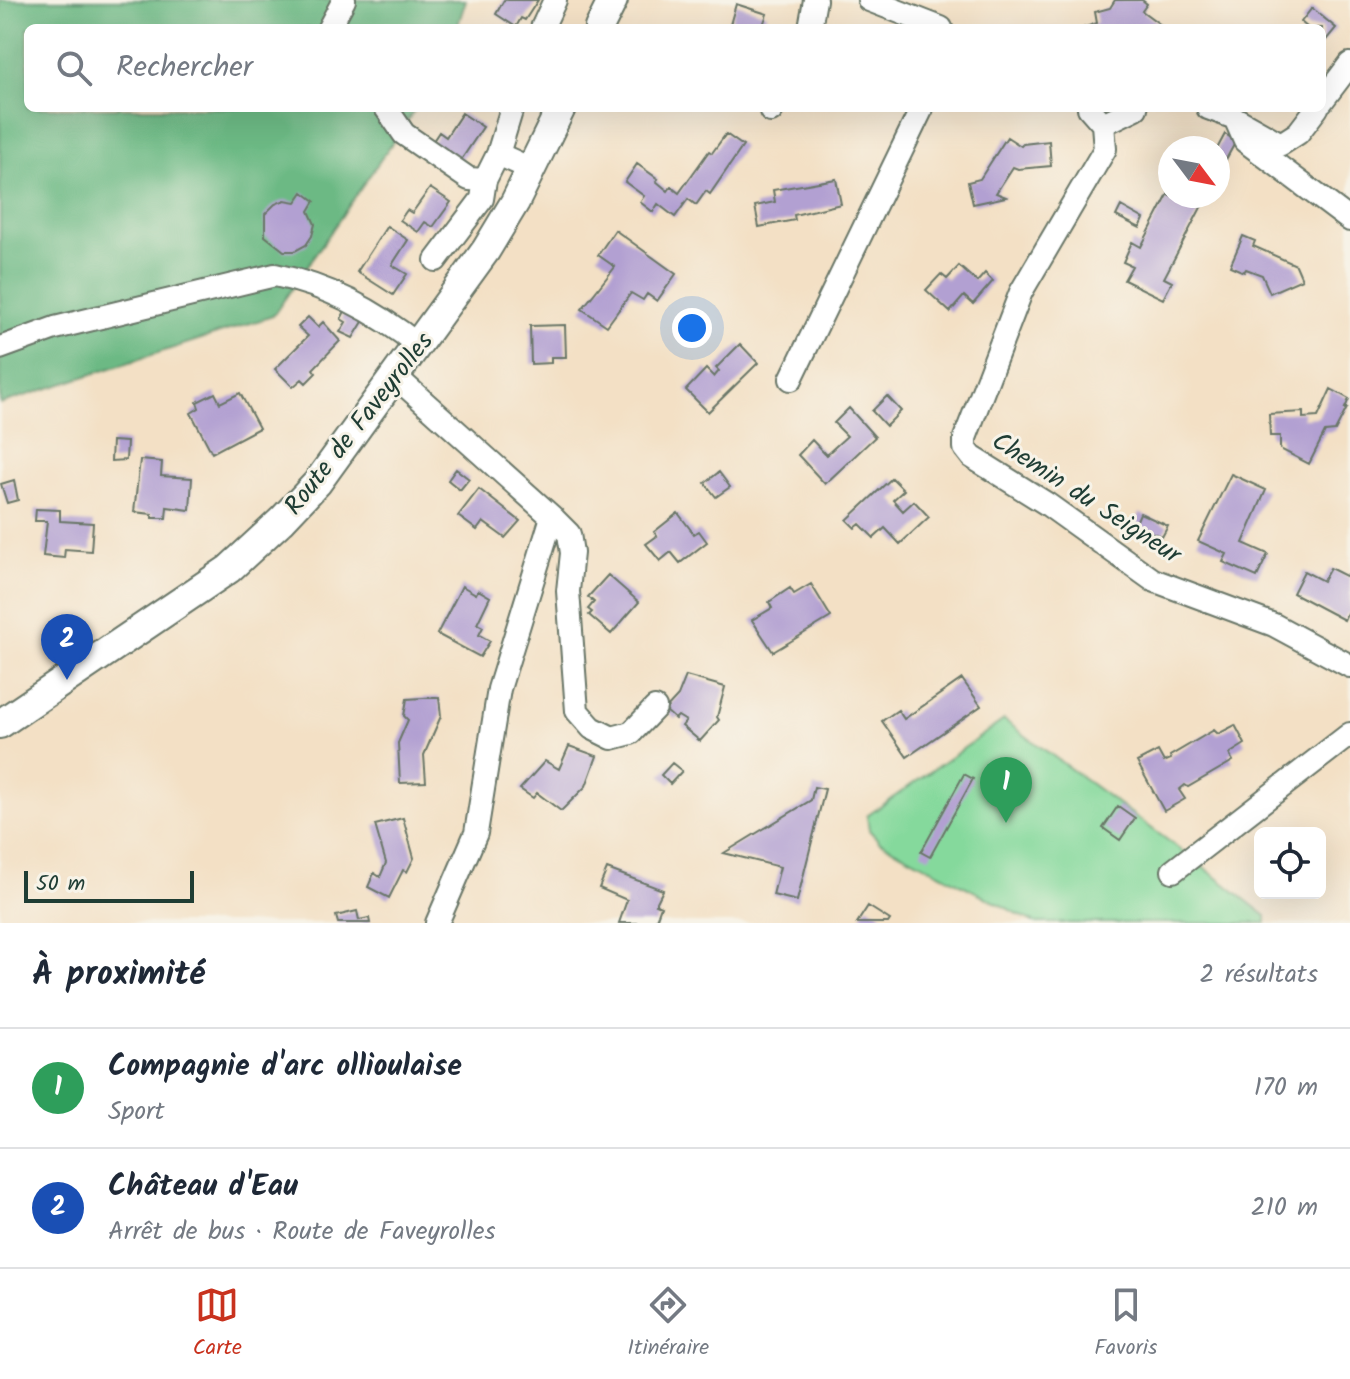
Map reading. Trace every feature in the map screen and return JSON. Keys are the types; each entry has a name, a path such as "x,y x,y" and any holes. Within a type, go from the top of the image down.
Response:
{"main road":[{"path":"601,24 613,0"},
{"name":"Route de Faveyrolles","path":"0,724 229,569 317,483 486,250 559,112"}],"street":[{"path":"331,24 344,0"},
{"path":"544,24 555,0"},
{"path":"811,24 815,0"},
{"path":"869,0 931,24"},
{"path":"1326,96 1350,64"},
{"path":"389,112 404,134 469,179 485,180"},
{"path":"436,260 482,199 485,180 498,154 511,112"},
{"path":"791,379 920,112"},
{"path":"1096,116 1116,112"},
{"path":"1219,112 1281,144 1298,133 1314,112"},
{"name":"Chemin du Seigneur","path":"1096,116 1105,149 1021,292 965,438 965,448 972,457 1047,504 1153,580 1274,625 1350,666"},
{"path":"1235,118 1245,141 1350,220"},
{"path":"498,154 531,169"},
{"path":"0,348 55,328 275,275 311,283 355,303 419,346"},
{"path":"396,377 569,534 572,553 568,591 577,711 592,728 612,738 631,733 655,708"},
{"path":"437,923 476,833 499,689 552,517"},
{"path":"1173,871 1350,734"}],"green space":[{"path":"0,0 466,0 458,24 24,24 24,112 413,112 273,316 0,404"},
{"path":"1004,720 1196,861 1266,916 1266,923 1035,923 880,842 869,830 867,816"}],"building":[{"path":"504,0 538,0 525,20 521,18 518,24 511,24 496,14"},
{"path":"1115,0 1142,0 1147,4 1142,11 1160,24 1094,24 1097,23 1095,12 1110,8"},
{"path":"736,4 767,14 763,24 730,24"},
{"path":"1312,8 1336,28 1326,40 1326,24 1301,22"},
{"path":"462,113 483,127 459,163 431,144 439,132 446,137"},
{"path":"726,134 743,146 710,194 706,191 696,205 688,199 675,217 658,204 653,212 640,202 644,196 625,182 637,164 658,179 656,181 668,191 671,187 679,193 709,151 712,153"},
{"path":"1007,137 1021,146 1049,141 1051,166 1013,167 996,193 1006,197 973,204 968,182 980,179"},
{"path":"1230,137 1236,141 1230,152"},
{"path":"836,179 841,204 794,215 795,220 759,227 755,206 775,202 773,190"},
{"path":"430,188 451,202 433,227 425,222 418,232 400,220 407,210 412,213"},
{"path":"303,192 315,201 309,211 315,224 312,236 306,245 295,251 284,251 265,236 265,214 275,204 285,200 296,202"},
{"path":"1121,206 1144,219 1140,228 1116,216"},
{"path":"1161,208 1201,208 1164,278 1172,282 1163,299 1124,280 1132,266 1123,262 1132,242 1141,247"},
{"path":"387,226 408,240 392,265 407,274 393,295 357,272"},
{"path":"615,230 676,274 657,301 647,294 643,300 631,293 607,326 582,309 615,267 598,255"},
{"path":"1243,236 1255,241 1253,246 1296,265 1302,279 1270,293 1262,275 1230,266"},
{"path":"959,266 977,282 985,273 993,281 973,304 964,296 950,312 926,290 941,274 947,279"},
{"path":"346,309 364,320 353,338 340,332 346,322 341,319"},
{"path":"308,317 318,327 323,322 340,341 313,369 316,373 306,383 302,379 293,387 275,369 308,336 298,327"},
{"path":"565,325 566,357 551,357 551,363 531,364 530,326"},
{"path":"740,344 758,363 708,412 686,390 706,369 714,377 719,371 716,368"},
{"path":"1331,389 1349,399 1347,408 1335,431 1325,432 1309,464 1280,449 1280,436 1270,436 1269,414 1303,412 1303,418 1318,417"},
{"path":"215,393 220,403 240,393 259,428 212,453 191,413 199,408 197,402"},
{"path":"887,396 901,411 886,426 872,411"},
{"path":"849,408 875,437 825,484 798,455 812,440 826,455 847,436 834,423"},
{"path":"112,441 127,442 126,460 111,461"},
{"path":"140,460 162,462 161,476 192,478 190,510 167,507 166,518 152,518 152,514 134,512"},
{"path":"456,469 469,479 460,490 448,480"},
{"path":"719,472 730,487 716,497 705,483"},
{"path":"1231,474 1266,490 1243,543 1268,554 1257,577 1223,562 1227,554 1198,541"},
{"path":"892,478 904,490 893,500 903,511 914,501 929,517 900,544 885,528 874,538 860,524 855,528 847,520"},
{"path":"14,480 18,500 7,503 1,484"},
{"path":"479,489 520,521 505,538 483,522 477,530 458,516"},
{"path":"36,509 60,510 60,521 93,523 91,551 65,549 64,558 43,556 47,521 35,521"},
{"path":"678,513 694,534 699,531 707,542 680,563 671,552 660,561 646,544 657,536 654,532"},
{"path":"1140,513 1168,526 1162,537 1135,525"},
{"path":"1330,568 1350,578 1350,614 1347,613 1344,620 1293,593 1304,571 1323,581"},
{"path":"608,575 639,602 611,634 589,615 592,612 588,609 594,602 588,597"},
{"path":"811,584 831,617 773,652 752,620 772,608 769,602 790,588 794,594"},
{"path":"462,586 490,597 477,624 483,627 479,635 490,641 480,657 437,634"},
{"path":"686,676 725,687 717,717 719,720 700,741 682,726 686,721 678,716 675,719 665,710 678,696"},
{"path":"962,679 981,706 907,757 882,721 898,710 904,719"},
{"path":"439,697 441,716 424,755 426,782 400,783 398,743 408,720 404,716 407,699"},
{"path":"1235,725 1245,744 1229,754 1233,761 1188,787 1185,785 1179,790 1185,799 1164,811 1137,762 1158,751 1164,762 1214,730 1218,734"},
{"path":"569,746 597,756 586,786 561,811 537,793 533,798 520,789 545,761 559,769"},
{"path":"672,763 682,771 670,784 661,775"},
{"path":"964,774 973,779 930,857 921,852"},
{"path":"814,787 825,789 797,901 773,895 780,867 724,853 811,800"},
{"path":"1118,806 1135,818 1120,840 1103,828"},
{"path":"403,818 414,858 407,872 403,870 389,898 368,887 374,873 380,877 386,863 375,825"},
{"path":"607,869 663,890 656,904 661,906 655,923 619,923 627,900 599,888"},
{"path":"868,906 890,920 888,923 857,923"},
{"path":"357,911 359,920 369,918 370,923 338,923 336,916"}],"place":[{"name":"Château d'Eau","path":"67,680"},
{"name":"Compagnie d'arc ollioulaise","path":"1006,823"}]}
